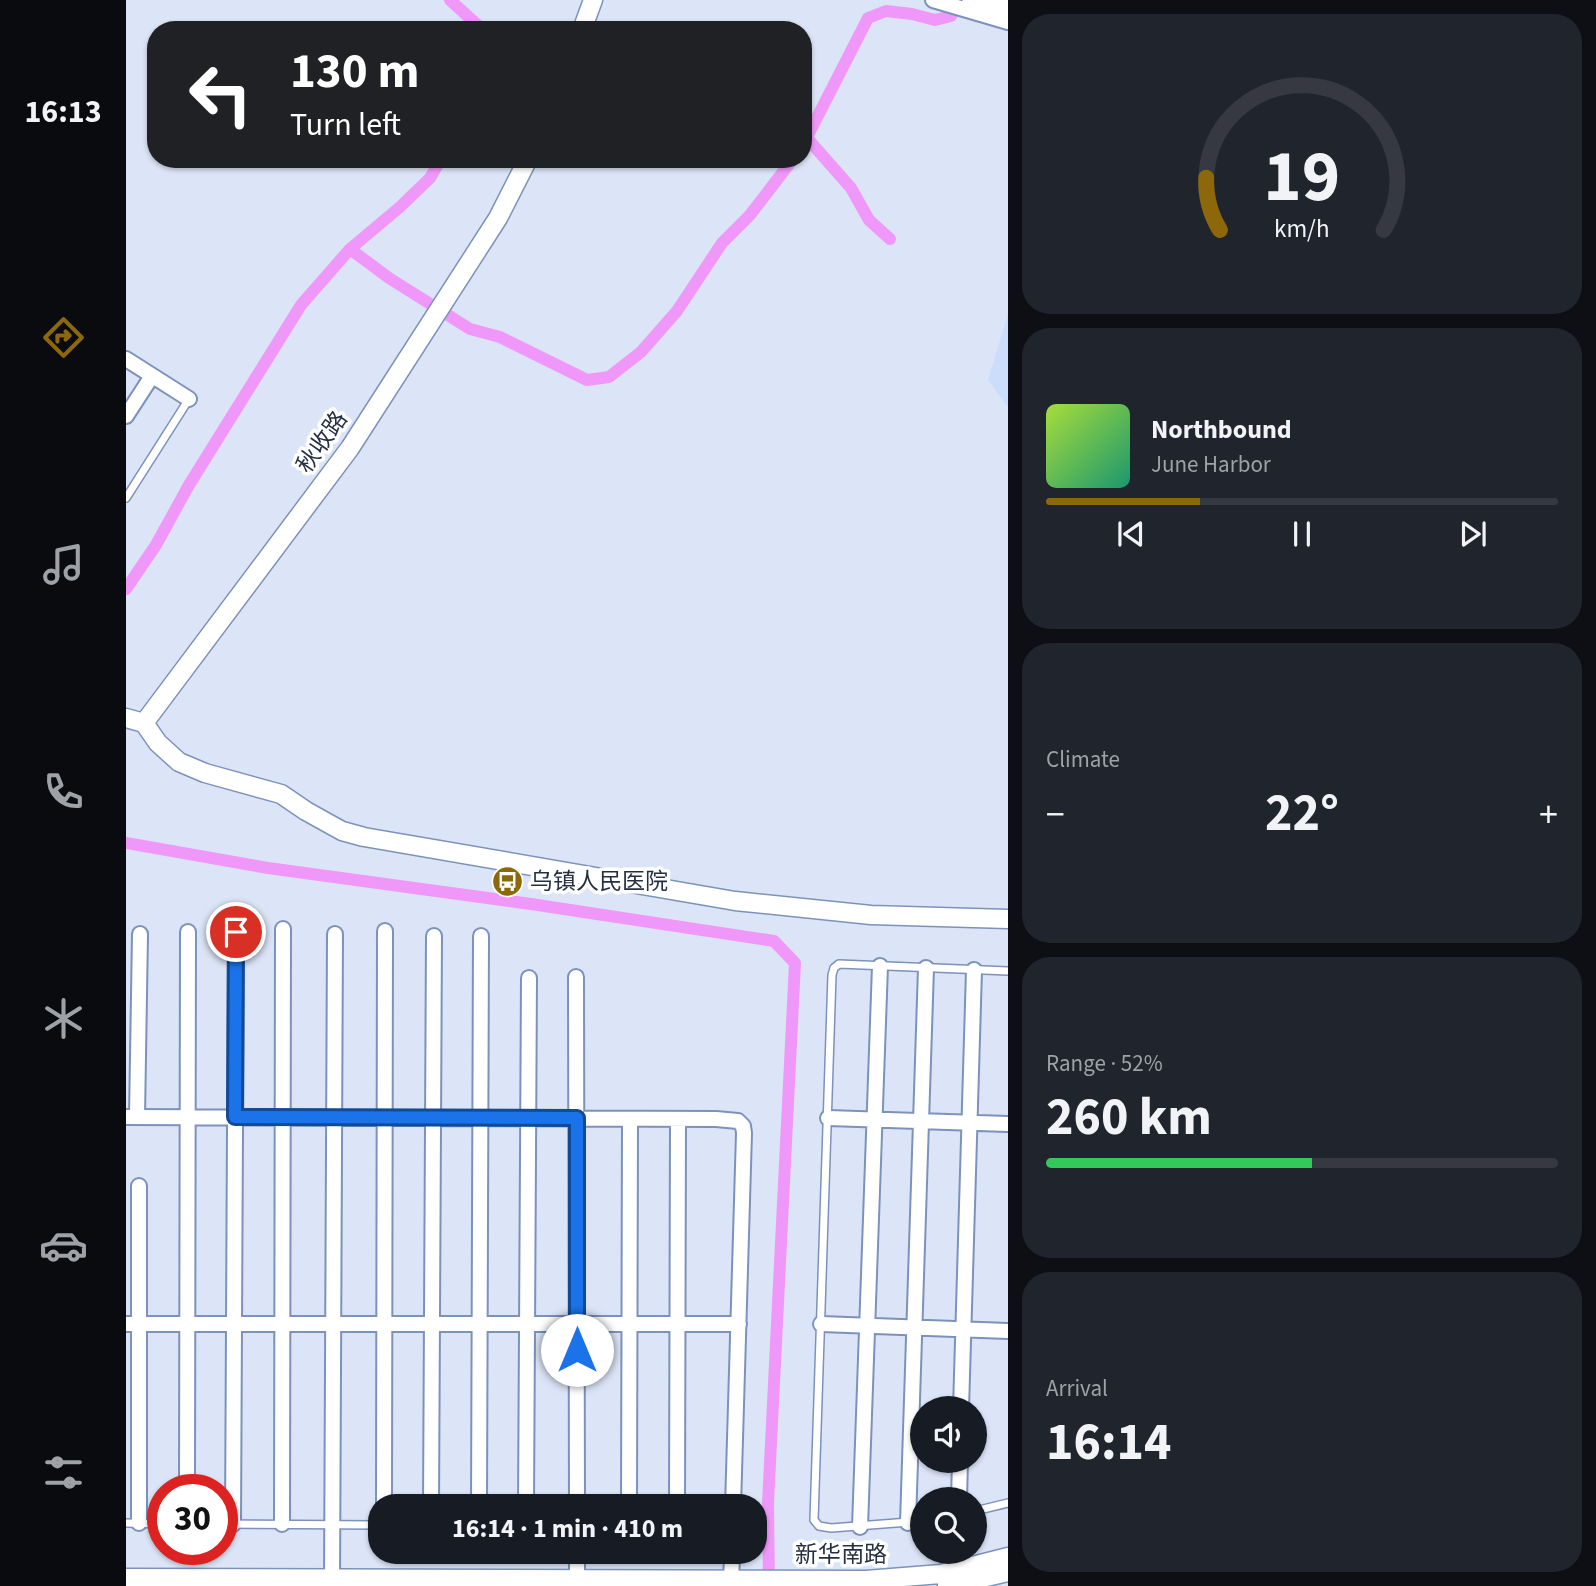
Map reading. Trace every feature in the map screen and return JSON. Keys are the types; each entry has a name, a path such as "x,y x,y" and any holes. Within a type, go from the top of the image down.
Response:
{"main road":[{"path":"974,5 1008,11"}],"street":[{"path":"585,21 593,0"},
{"path":"936,1 974,5 1008,22"},
{"name":"秋收路","path":"144,723 349,448 498,218 523,168"},
{"path":"126,359 188,399"},
{"path":"126,416 152,376"},
{"path":"126,718 144,723 158,743 179,762 205,773 281,794 342,831 735,901 871,915 1008,919"},
{"path":"282,1524 283,929"},
{"path":"384,1494 385,931"},
{"path":"187,1474 188,932"},
{"path":"230,1474 234,1324 236,932"},
{"path":"140,934 132,1117 738,1121 743,1126 733,1494"},
{"path":"332,1582 335,934"},
{"path":"431,1494 434,936"},
{"path":"479,1494 481,936"},
{"path":"860,1527 880,966"},
{"path":"915,1487 914,1328 926,968"},
{"path":"961,1396 974,970"},
{"path":"576,977 577,1494"},
{"path":"526,1494 529,978"},
{"path":"828,1118 1008,1124"},
{"path":"629,1494 630,1119"},
{"path":"677,1494 678,1119"},
{"path":"133,1523 133,1324 139,1186"},
{"path":"133,1324 739,1324"},
{"path":"821,1324 1008,1331"},
{"path":"947,1586 1008,1572 1008,1545"},
{"name":"新华南路","path":"126,1578 577,1583 731,1582 759,1579 866,1580 910,1578 977,1567 1008,1558"},
{"path":"577,1564 577,1583"},
{"path":"731,1582 732,1564"}],"lane":[{"path":"126,498 188,399"},
{"path":"910,1522 831,1528 819,1526 814,1520 834,968 839,964 1008,971"},
{"path":"987,1508 1008,1503"},
{"path":"238,1524 368,1525"}],"shaded area":[{"path":"1008,314 1008,407 988,380"}],"waterway":[{"path":"450,0 473,21"},
{"path":"812,127 868,18 886,11 935,20 951,16 960,0"},
{"path":"812,144 851,188 869,220 890,239"},
{"path":"126,589 156,545 189,485 301,305 350,249 400,207 430,178 436,168"},
{"path":"350,249 389,278 470,329 500,337 587,380 609,377 641,352 677,311 722,243 750,215 786,168"},
{"path":"126,843 268,868 774,941 795,963 768,1503 769,1585"}],"place":[{"name":"乌镇人民医院","path":"507,881"}],"route":[{"path":"236,932 235,1117 577,1118 577,1350"}]}
